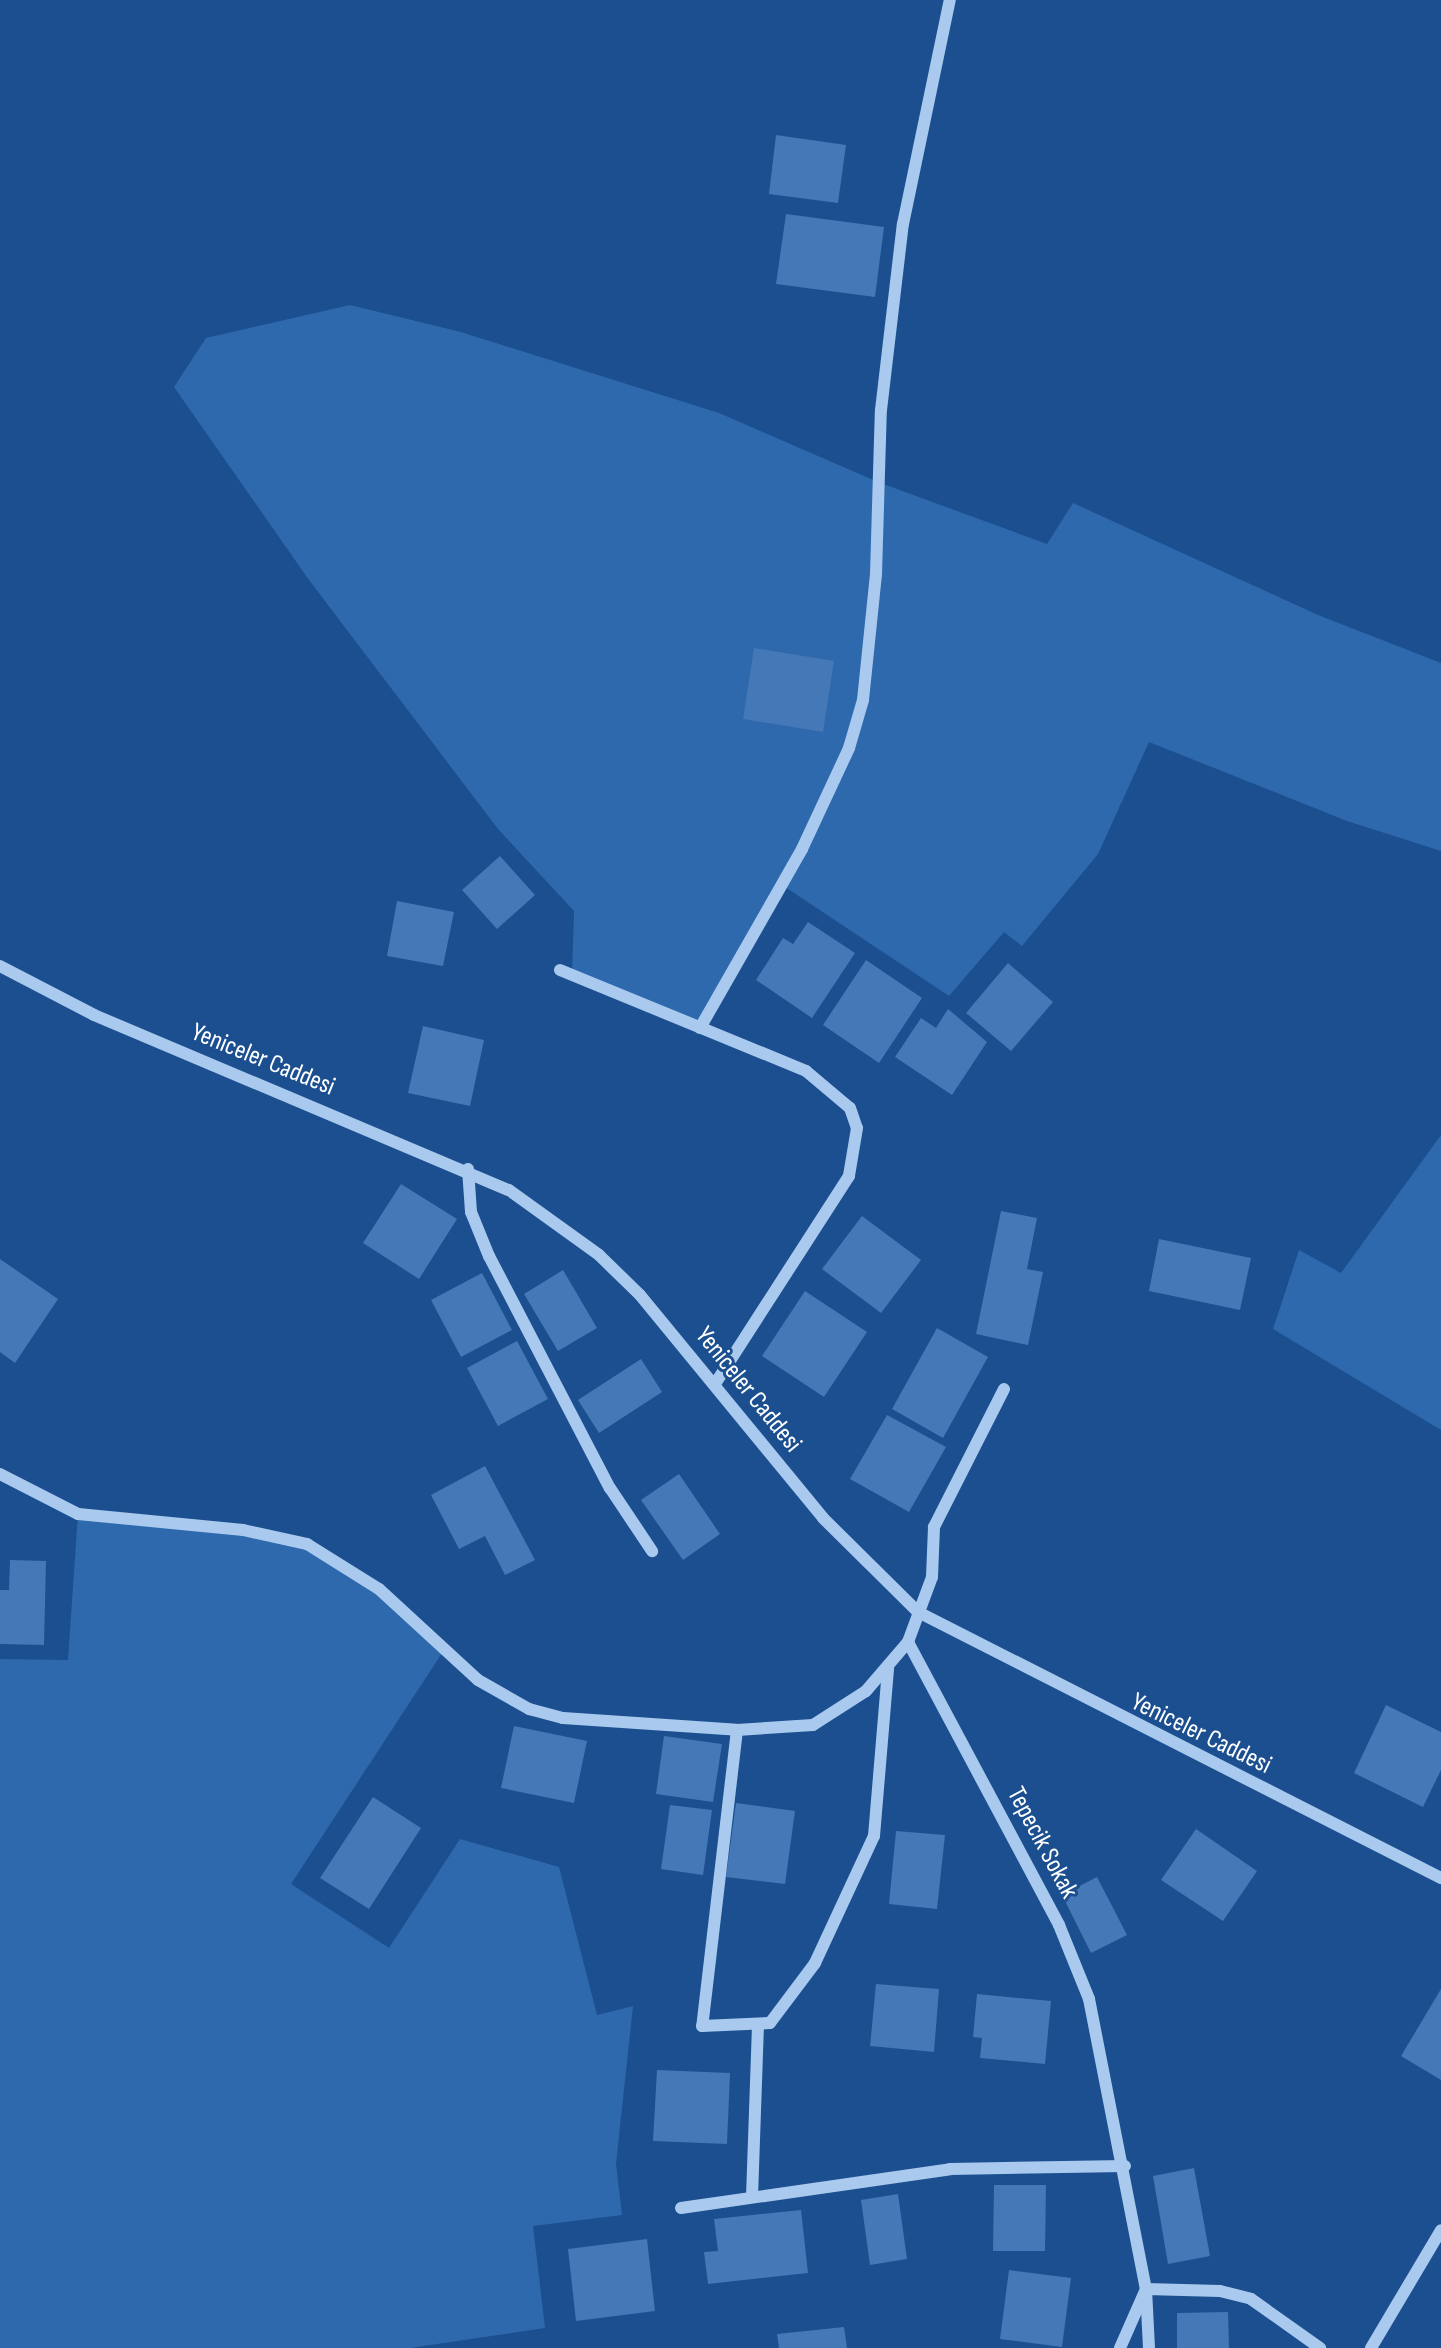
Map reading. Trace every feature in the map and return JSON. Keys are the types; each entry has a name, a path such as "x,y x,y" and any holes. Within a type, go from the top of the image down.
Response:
{"street":[{"path":"700,1028 802,849 849,748 863,700 876,573 881,410 903,224 950,0"},
{"name":"Yeniceler Caddesi","path":"0,966 94,1014 468,1169 599,1255 716,1382 824,1518 918,1612 1441,1878"},
{"path":"560,970 806,1071 838,1094 857,1128 849,1176 716,1382"},
{"path":"468,1169 471,1212 489,1256 610,1488 652,1552"},
{"path":"0,1474 78,1514 243,1530 307,1544 379,1589 478,1680 529,1709 594,1722 737,1730 813,1725 839,1712 888,1669 908,1642 932,1577 934,1527 1004,1389"},
{"name":"Tepecik Sokak","path":"908,1642 1059,1925 1089,1999 1125,2166 1146,2289 1149,2348"},
{"path":"737,1730 702,2026 758,2028 796,1996 864,1864 879,1797 888,1669"},
{"path":"752,2197 758,2028"},
{"path":"681,2208 950,2169 1125,2166"},
{"path":"1371,2348 1441,2230"},
{"path":"1120,2348 1146,2289 1220,2291 1251,2300 1320,2348"}],"shaded area":[{"path":"350,305 461,332 719,413 878,482 1047,544 1073,503 1318,615 1441,663 1441,851 1347,821 1149,742 1098,854 1022,946 1004,932 949,996 782,885 700,1028 572,976 574,911 498,829 309,580 174,387 206,338"},
{"path":"1441,1135 1441,1430 1273,1329 1299,1250 1341,1273"},
{"path":"78,1514 282,1536 335,1560 444,1650 291,1884 389,1948 460,1839 559,1867 597,2015 633,2006 616,2164 622,2215 533,2226 545,2328 410,2348 0,2348 0,1659 68,1660"}],"building":[{"path":"776,135 846,145 838,203 769,194"},
{"path":"786,214 884,227 875,297 776,284"},
{"path":"754,648 834,661 823,732 743,719"},
{"path":"500,856 535,895 497,929 462,890"},
{"path":"397,901 454,912 443,966 387,956"},
{"path":"808,922 855,953 812,1018 756,980 783,938 793,944"},
{"path":"866,960 922,998 879,1063 823,1025"},
{"path":"1008,963 1053,1002 1011,1051 966,1013"},
{"path":"948,1009 987,1042 952,1095 895,1057 921,1018 936,1028"},
{"path":"423,1026 484,1040 470,1106 408,1093"},
{"path":"401,1184 457,1219 419,1279 363,1243"},
{"path":"1001,1211 1037,1218 1027,1269 1043,1272 1028,1345 976,1334"},
{"path":"862,1216 921,1260 881,1313 822,1269"},
{"path":"1159,1239 1251,1258 1240,1310 1149,1291"},
{"path":"0,1259 58,1299 15,1363 0,1352"},
{"path":"563,1270 597,1328 558,1351 524,1294"},
{"path":"482,1273 512,1330 461,1357 431,1300"},
{"path":"805,1291 867,1332 824,1397 762,1356"},
{"path":"937,1328 988,1357 943,1438 892,1409"},
{"path":"517,1341 548,1399 498,1426 467,1368"},
{"path":"641,1359 662,1392 599,1433 578,1400"},
{"path":"887,1415 946,1447 909,1512 850,1479"},
{"path":"485,1466 535,1560 505,1575 485,1536 459,1549 431,1495"},
{"path":"679,1474 720,1534 683,1560 641,1500"},
{"path":"10,1560 46,1561 44,1645 0,1644 0,1590 9,1590"},
{"path":"1386,1705 1441,1732 1441,1770 1423,1807 1354,1773"},
{"path":"514,1726 587,1741 574,1803 501,1788"},
{"path":"664,1736 722,1744 713,1802 656,1794"},
{"path":"373,1797 421,1828 369,1909 320,1878"},
{"path":"736,1803 795,1811 785,1884 726,1877"},
{"path":"670,1805 712,1810 703,1875 661,1869"},
{"path":"1196,1829 1257,1871 1223,1921 1161,1880"},
{"path":"896,1831 945,1835 937,1909 889,1904"},
{"path":"1097,1877 1127,1935 1091,1953 1062,1895"},
{"path":"876,1984 939,1989 934,2052 870,2046"},
{"path":"1441,1989 1441,2080 1401,2056"},
{"path":"977,1994 1051,2001 1045,2064 980,2058 982,2038 973,2037"},
{"path":"657,2070 730,2073 727,2144 653,2141"},
{"path":"1194,2168 1210,2256 1168,2264 1153,2176"},
{"path":"994,2185 1046,2185 1045,2251 993,2251"},
{"path":"898,2194 907,2259 870,2265 861,2200"},
{"path":"801,2210 808,2273 708,2284 704,2252 718,2251 714,2219"},
{"path":"647,2239 655,2311 576,2321 568,2249"},
{"path":"1009,2270 1071,2278 1062,2347 1000,2339"},
{"path":"1228,2312 1229,2348 1177,2348 1177,2313"},
{"path":"844,2327 847,2348 779,2348 777,2334"}]}
